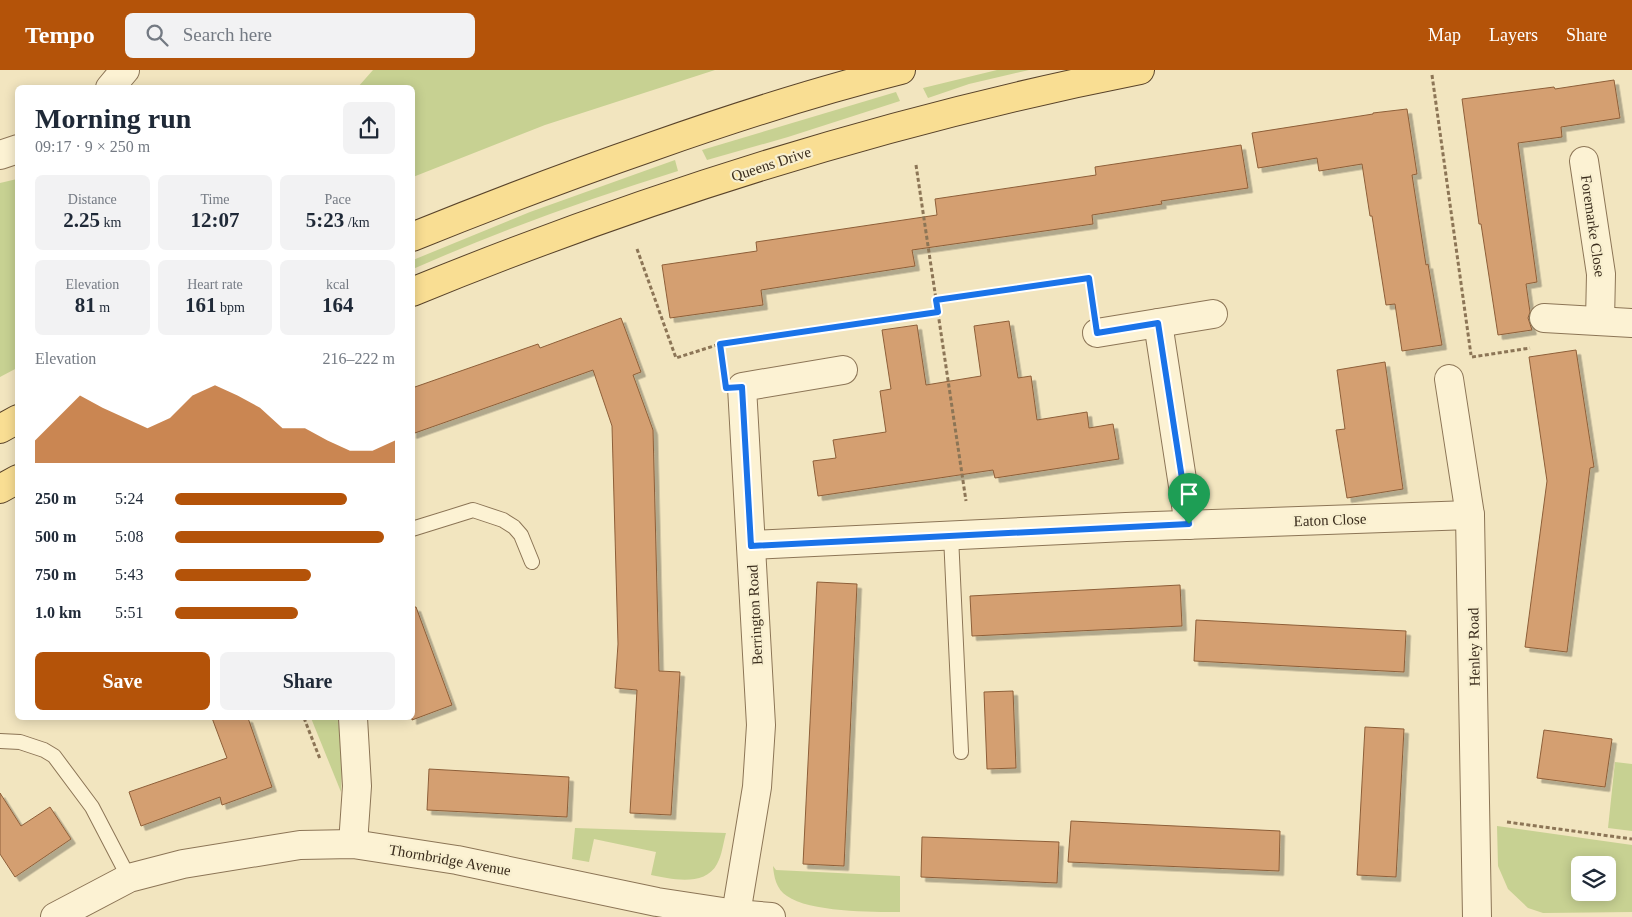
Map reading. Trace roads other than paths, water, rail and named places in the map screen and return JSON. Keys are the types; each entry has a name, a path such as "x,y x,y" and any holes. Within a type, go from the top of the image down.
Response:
{"main road":[{"path":"415,236 504,199 712,126 790,101 901,70"},
{"name":"Queens Drive","path":"415,291 608,217 819,149 978,105 1140,70"},
{"path":"0,429 15,421"},
{"path":"0,489 15,481"}],"street":[{"path":"112,85 125,70"},
{"path":"0,155 15,150"},
{"name":"Foremarke Close","path":"1584,162 1601,274 1600,320"},
{"path":"1097,333 1213,314"},
{"path":"1544,318 1632,323"},
{"path":"1158,323 1189,524"},
{"name":"Berrington Road","path":"736,914 757,787 761,725 742,387 843,370"},
{"name":"Henley Road","path":"1449,379 1470,515 1477,817 1477,917"},
{"name":"Eaton Close","path":"751,546 1189,524 1470,515"},
{"path":"353,720 357,786 353,844"},
{"name":"Thornbridge Avenue","path":"55,917 129,878 184,864 300,845 353,844 457,860 657,902 736,914 771,917"}],"lane":[{"path":"415,528 473,510 503,520 514,527 520,535 532,562"},
{"path":"961,535 961,752"},
{"path":"0,741 20,742 44,750 54,756 92,807 129,878"}]}
